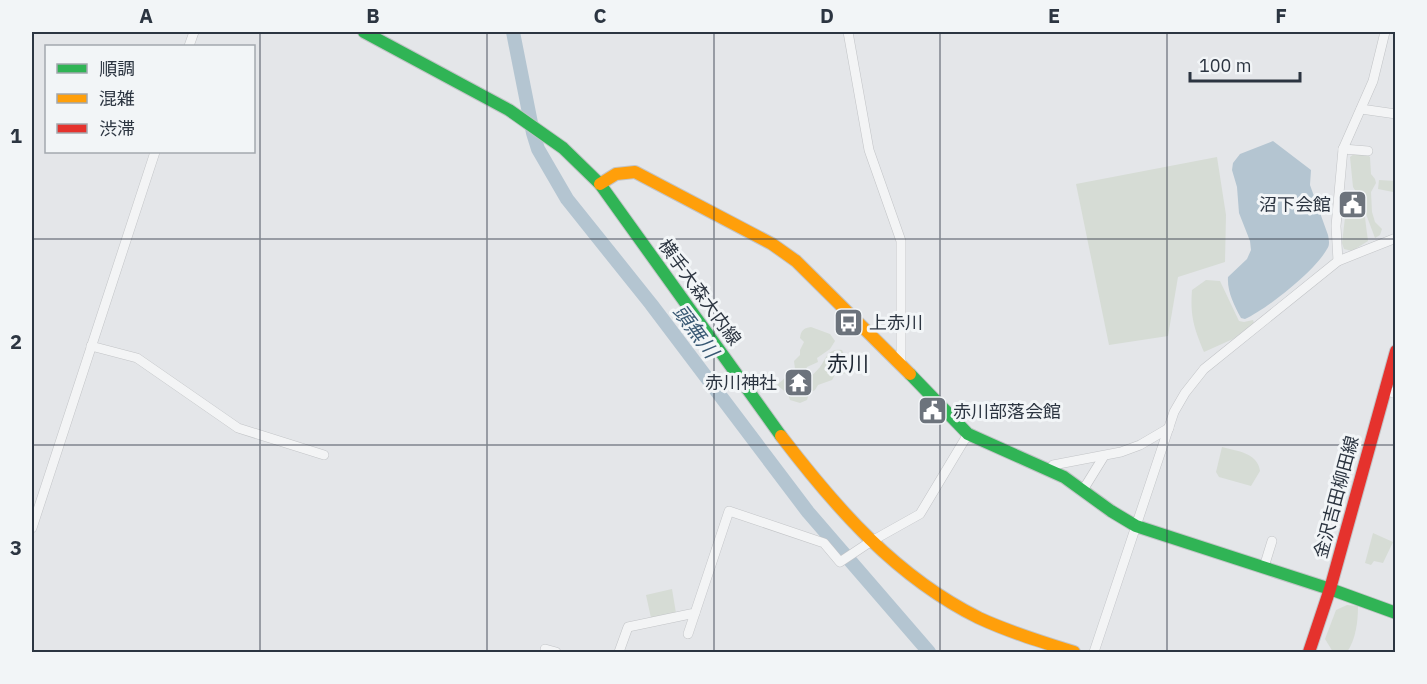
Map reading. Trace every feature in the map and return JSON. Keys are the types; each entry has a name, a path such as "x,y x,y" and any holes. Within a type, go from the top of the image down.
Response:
{"main road":[{"name":"横手大森大内線","path":"364,32 509,110 563,148 600,184 795,455 836,506 870,542 900,568 968,613 1074,652"},
{"path":"600,184 611,175 623,171 635,171 772,244 796,261 901,364 968,434 1051,470 1136,526 1330,589 1395,613"},
{"name":"金沢吉田柳田線","path":"1309,652 1390,392 1395,351"}],"street":[{"path":"848,32 869,150 901,241 901,364"},
{"path":"1338,261 1336,226 1343,149 1361,110 1379,60 1385,32"},
{"path":"1361,110 1395,114"},
{"path":"1343,149 1368,151"},
{"path":"32,528 36,497 91,346 155,153"},
{"path":"1094,652 1174,412 1185,393 1204,369 1338,261 1395,238"},
{"path":"91,346 137,358 238,428 324,456"},
{"path":"1051,470 1053,465 1104,456 1140,445 1169,428"},
{"path":"688,634 729,511 824,543 840,562 920,514 968,434"},
{"path":"1083,490 1104,456"},
{"path":"1264,567 1272,541"},
{"path":"619,652 628,627 695,614"},
{"path":"545,649 556,652"}],"shaded area":[{"path":"1354,154 1366,154 1370,157 1371,174 1376,183 1371,192 1372,212 1375,222 1382,229 1380,235 1375,238 1360,198 1353,187 1350,157"},
{"path":"1217,157 1226,215 1225,262 1178,277 1168,336 1109,345 1076,184"},
{"path":"1379,180 1395,181 1395,221 1393,221 1393,192 1378,189"},
{"path":"1346,209 1364,210 1368,241 1352,251 1344,249 1342,243"},
{"path":"1206,280 1220,281 1239,321 1253,320 1254,323 1233,339 1204,352 1194,322 1192,290"},
{"path":"811,327 830,334 835,341 830,349 817,358 818,362 807,367 805,372 792,380 791,387 796,389 808,384 809,378 828,354 834,350 842,350 847,361 846,372 836,373 832,380 818,385 809,393 807,400 800,403 790,400 788,394 777,385 795,369 794,361 800,355 804,342 800,338 801,333"},
{"path":"1222,447 1246,454 1255,460 1260,471 1251,486 1219,477 1216,472"},
{"path":"1373,533 1393,542 1383,563 1374,561 1371,565 1365,563"},
{"path":"672,589 676,613 651,618 646,595"},
{"path":"1347,605 1358,606 1354,636 1347,652 1333,652 1325,639 1336,610"}],"water":[{"path":"1273,141 1311,170 1310,185 1328,235 1329,244 1321,258 1302,278 1265,307 1245,319 1241,318 1236,308 1228,282 1228,277 1247,259 1251,250 1250,241 1239,213 1237,187 1232,170 1233,163 1240,154"}],"waterway":[{"name":"頭無川","path":"513,32 538,149 567,199 651,304 808,512 929,652"}],"traffic: fast":[{"path":"364,32 509,110 563,148 600,184 781,436"},
{"path":"910,374 968,434 1064,477 1136,526 1330,589 1396,613"}],"traffic: slow":[{"path":"600,184 616,174 635,172 772,244 796,261 910,374"},
{"path":"781,436 846,514 894,561 921,582 979,618 1074,652"}],"traffic: jam":[{"path":"1309,652 1330,589 1396,351"}],"place":[{"name":"沼下会館","path":"1352,204"},
{"name":"上赤川","path":"848,322"},
{"name":"赤川神社","path":"798,382"},
{"name":"赤川部落会館","path":"932,411"}],"district":[{"name":"赤川","path":"848,363"}]}
